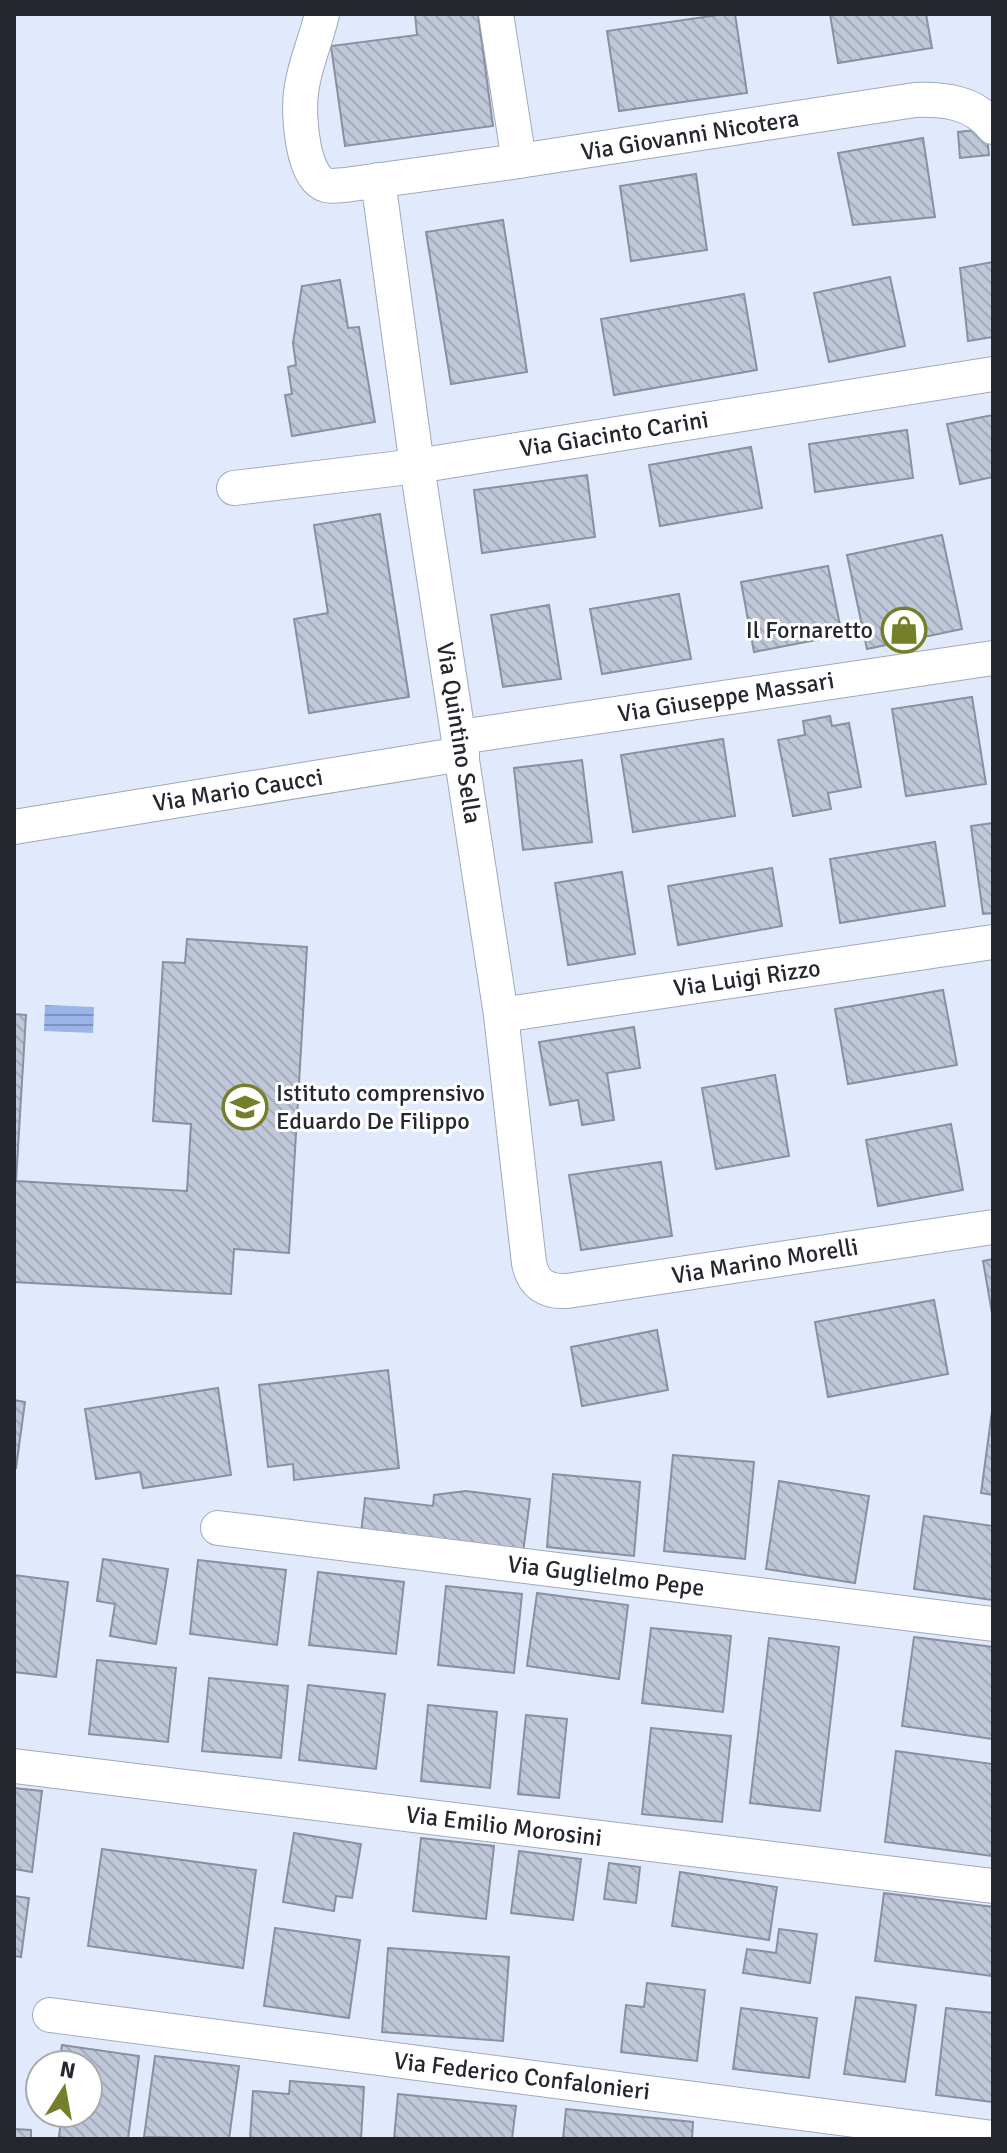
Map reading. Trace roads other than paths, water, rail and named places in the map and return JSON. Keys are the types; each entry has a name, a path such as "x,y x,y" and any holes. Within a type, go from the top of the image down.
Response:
{"street":[{"name":"Via Giovanni Nicotera","path":"322,14 305,69 301,126 310,166 317,180 327,185 519,161 915,100 958,103 983,117 993,127"},
{"path":"496,14 519,161"},
{"name":"Via Quintino Sella","path":"378,180 417,466 501,1015 529,1263 539,1285"},
{"name":"Via Giacinto Carini","path":"234,488 417,466 993,374"},
{"name":"Via Giuseppe Massari","path":"461,746 993,658"},
{"name":"Via Mario Caucci","path":"14,827 461,746"},
{"name":"Via Luigi Rizzo","path":"501,1015 993,942"},
{"name":"Via Marino Morelli","path":"539,1285 548,1290 567,1291 993,1227"},
{"name":"Via Guglielmo Pepe","path":"218,1528 993,1624"},
{"name":"Via Emilio Morosini","path":"14,1766 993,1886"},
{"name":"Via Federico Confalonieri","path":"50,2015 993,2138"}],"water":[{"path":"45,1005 94,1007 93,1033 44,1031"}],"place":[{"name":"Il Fornaretto","path":"904,630"},
{"name":"Istituto comprensivo Eduardo De Filippo","path":"245,1107"}]}
